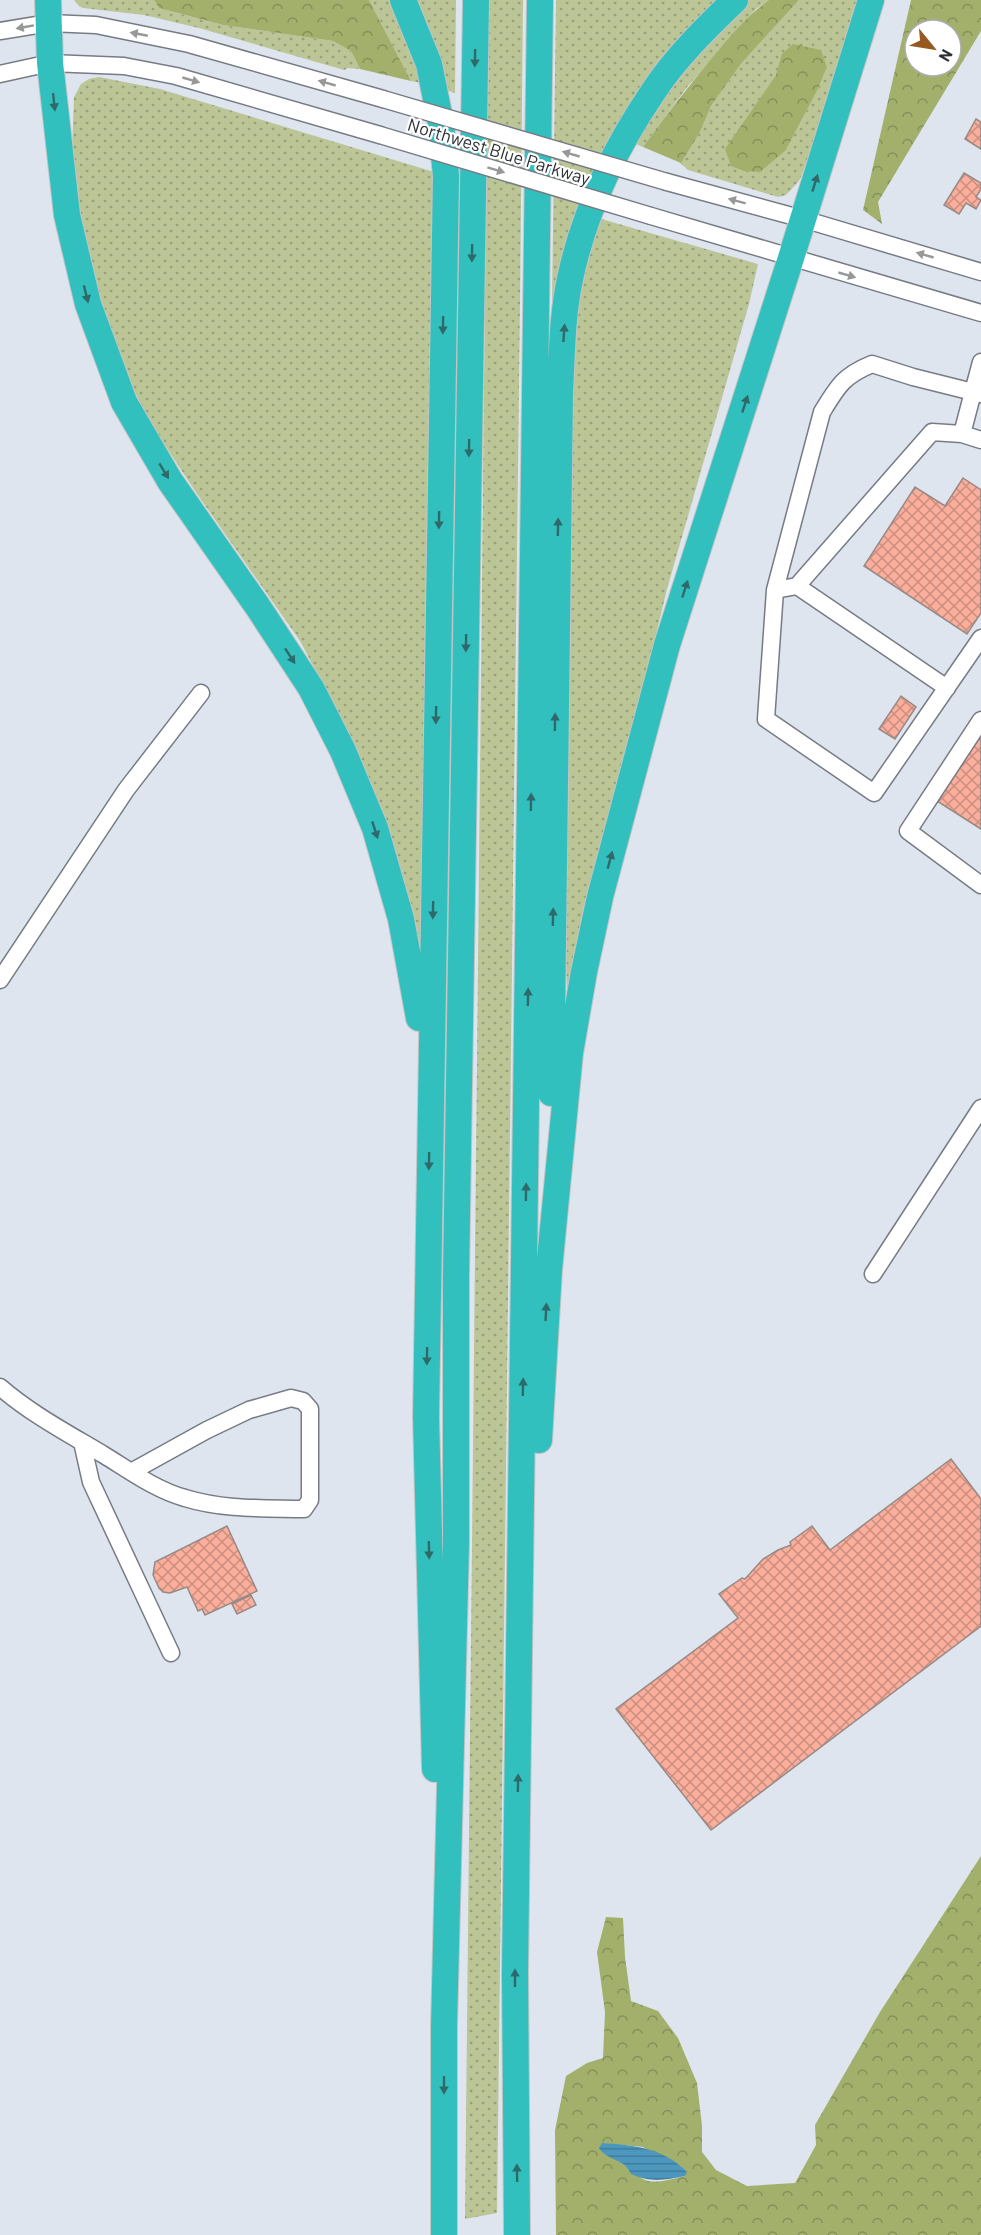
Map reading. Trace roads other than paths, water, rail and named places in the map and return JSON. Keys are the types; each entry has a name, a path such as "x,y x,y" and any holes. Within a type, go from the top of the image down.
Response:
{"highway":[{"path":"403,0 429,64 441,124 446,176 426,1429 431,1667 444,2027"},
{"path":"444,2230 444,2027 456,1545 456,1279 476,0"},
{"path":"517,2233 515,1973 540,0"},
{"path":"549,1270 560,393 568,290 581,238 599,189 622,141 653,90 690,46 735,0"},
{"path":"519,1740 549,1270 570,1053 584,972 600,897 667,645 871,0"},
{"path":"48,11 50,63 67,215 88,304 124,402 170,481 311,688 343,751 375,828 401,919 418,1005 430,1102"}],"street":[{"name":"Northwest Blue Parkway","path":"0,31 48,11 96,25 189,44 981,272"},
{"name":"Northwest Blue Parkway","path":"0,74 50,63 124,66 176,76 981,314"},
{"path":"962,434 977,393 981,362"},
{"path":"977,393 872,364 854,372 837,387 822,412 775,590 766,719 874,793 981,638"},
{"path":"775,590 797,586 932,432 962,434 981,440"},
{"path":"797,586 947,688"},
{"path":"0,980 126,790 201,693"},
{"path":"981,720 908,831 981,885"},
{"path":"873,1274 979,1115"},
{"path":"0,1387 17,1401 82,1442 165,1492 233,1508 304,1509 310,1500 310,1409 303,1401 291,1398 249,1410 207,1430 132,1472"},
{"path":"82,1442 91,1482 171,1653"}],"water":[{"path":"602,2143 648,2149 668,2158 687,2172 685,2176 664,2179 652,2180 638,2177 631,2174 620,2162 602,2152 599,2148"}]}
